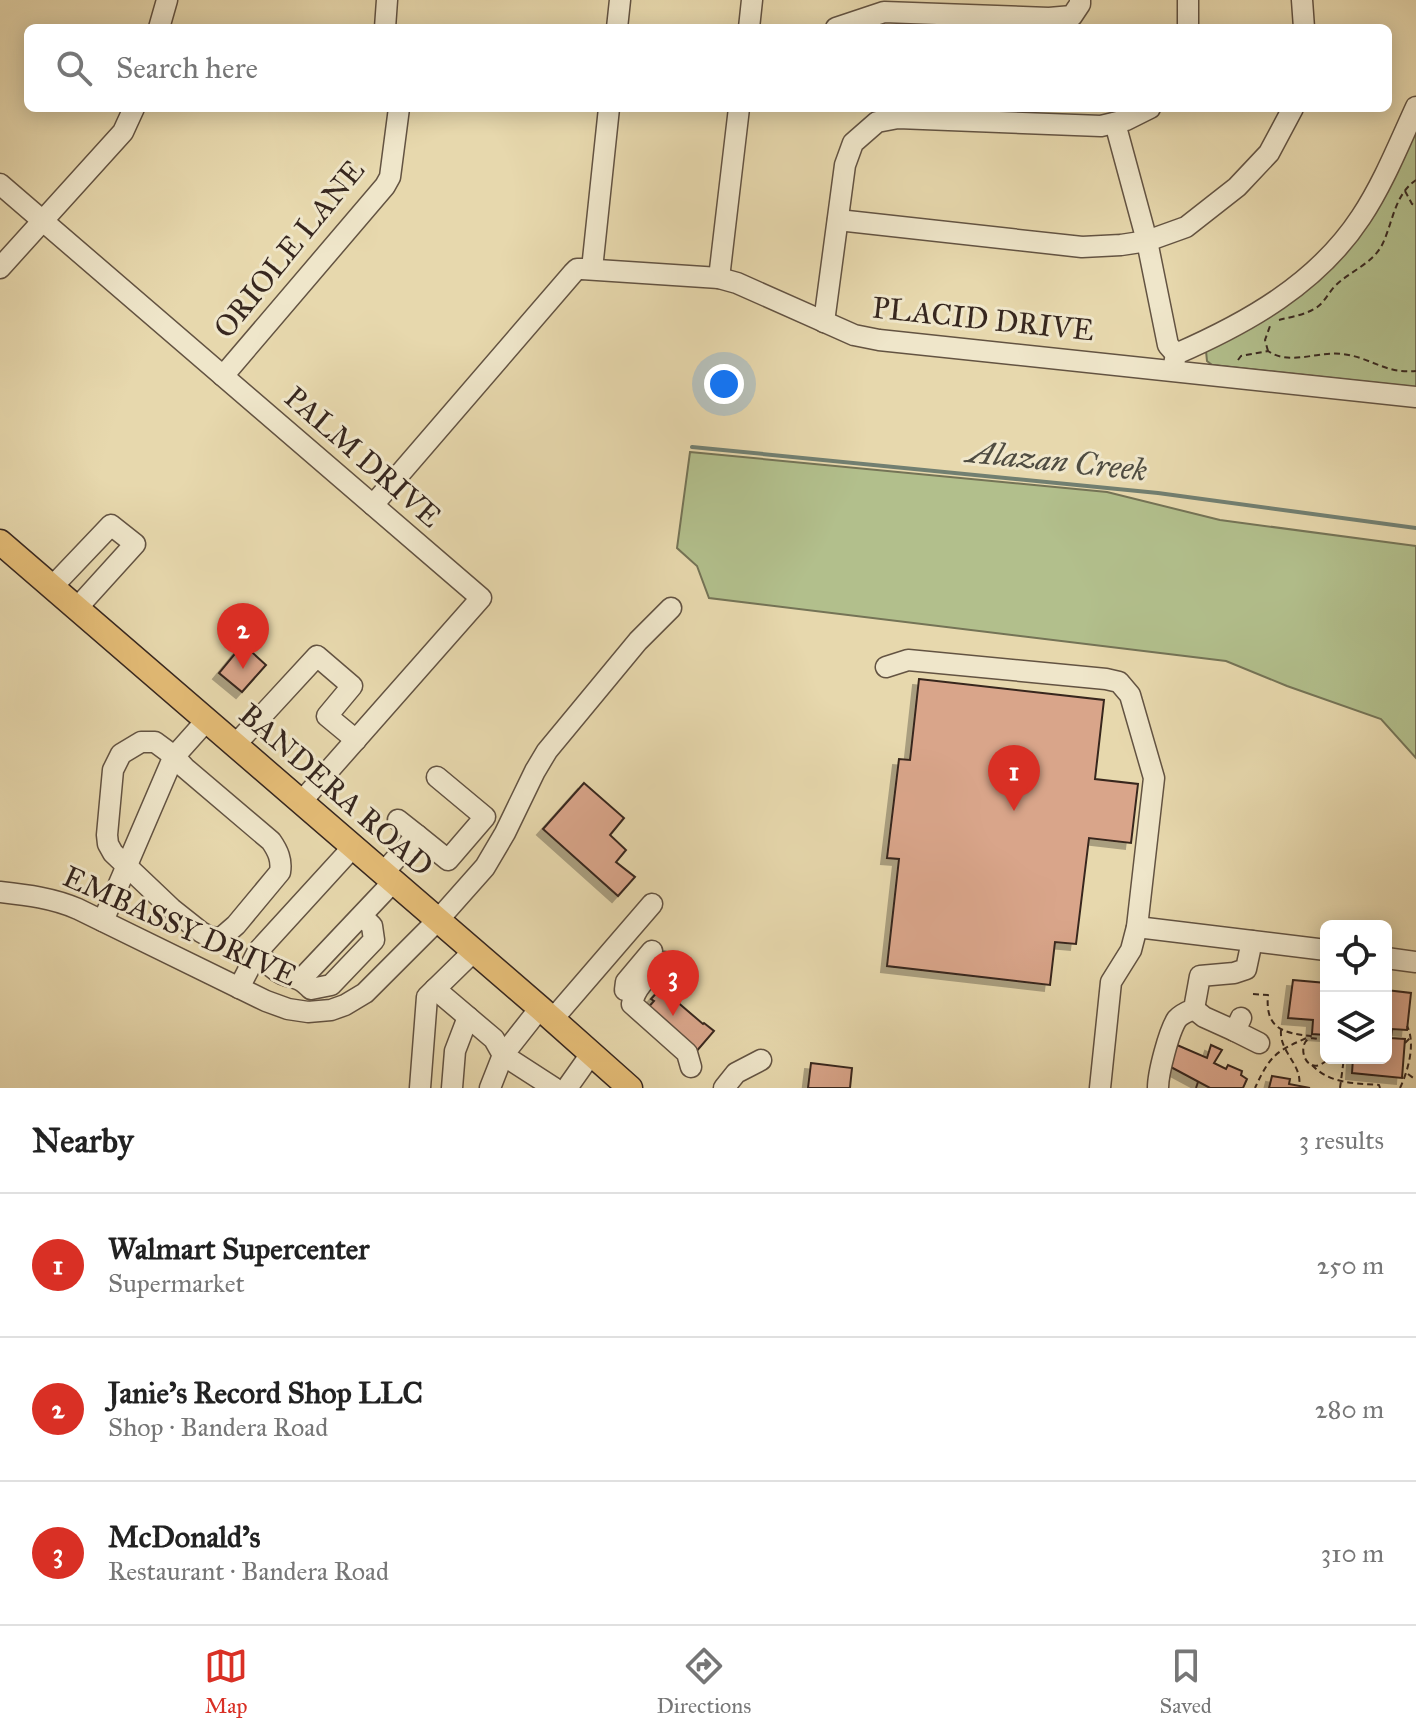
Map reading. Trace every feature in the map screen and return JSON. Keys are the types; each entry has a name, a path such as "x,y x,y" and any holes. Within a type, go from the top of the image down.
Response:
{"main road":[{"name":"BANDERA ROAD","path":"0,542 630,1088"}],"street":[{"path":"160,24 167,0"},
{"path":"385,24 387,0"},
{"path":"617,24 620,0"},
{"path":"749,24 752,0"},
{"path":"848,24 884,12 1049,18 1072,16 1080,0"},
{"path":"1188,0 1188,24"},
{"path":"1302,0 1304,24"},
{"path":"1115,123 1147,241 1174,362 1260,312 1309,276 1327,258 1372,198 1416,107"},
{"path":"0,268 123,132 132,112"},
{"name":"ORIOLE LANE","path":"223,376 385,186 390,177 398,112"},
{"path":"373,505 573,273 577,269 592,269 609,112"},
{"path":"719,278 739,112"},
{"path":"824,322 845,165 853,143 877,122 898,118 1101,126 1126,120 1142,112"},
{"path":"838,220 1082,247 1147,241 1186,227 1237,187 1269,153 1291,112"},
{"name":"PALM DRIVE","path":"0,184 481,598 301,802"},
{"name":"PLACID DRIVE","path":"592,269 719,278 854,335 879,340 1174,362 1234,377 1416,397"},
{"path":"52,587 111,525 135,544 77,608"},
{"name":"EMBASSY DRIVE","path":"0,892 64,903 288,1009 308,1012 345,1005 365,993 438,920 485,867 547,751 638,641 671,608"},
{"path":"235,745 317,656 352,686 327,716 356,740"},
{"path":"886,667 908,660 1106,679 1119,682 1130,695 1154,778 1137,927 1131,950 1111,982 1100,1088"},
{"path":"103,921 174,756 206,721"},
{"path":"141,742 155,742 174,756 271,841 281,864 280,872 236,925 221,938 201,932 172,909 113,853 108,844 113,770 121,754 141,742"},
{"path":"437,777 485,817 507,828"},
{"path":"398,820 448,860 485,817"},
{"path":"258,951 279,973 300,978 306,974 362,916 417,835"},
{"path":"239,988 258,951 353,847"},
{"path":"490,1088 503,1055 652,904"},
{"path":"1137,927 1320,949"},
{"path":"1158,1088 1158,1075 1177,1019 1194,1009 1200,976 1246,969 1252,941"},
{"path":"420,1088 427,997 474,951"},
{"path":"658,956 626,982 626,996 687,1053 691,1067"},
{"path":"1392,959 1416,962"},
{"path":"435,989 494,1039 503,1055 554,1088"},
{"path":"1194,1009 1204,1017 1238,1024 1259,1043"},
{"path":"452,1088 455,1051 468,1017"},
{"path":"567,1088 591,1054"},
{"path":"724,1088 736,1073 761,1060"}],"path":[{"path":"1416,180 1405,190 1380,249 1371,259 1334,286 1313,310 1277,320 1269,327 1265,340 1268,351 1276,357 1343,354 1392,370 1416,371"},
{"path":"1405,190 1412,204 1416,205"},
{"path":"1234,377 1235,365 1241,356 1268,351"},
{"path":"1253,994 1268,995 1268,1015 1281,1029 1311,1036 1302,1054 1306,1062 1326,1077 1385,1088"},
{"path":"1400,1088 1411,1058 1412,1036 1407,1026"},
{"path":"1281,1029 1284,1048 1301,1077 1299,1086"},
{"path":"1405,1043 1412,1036"},
{"path":"1255,1088 1276,1053 1307,1040 1320,1039"},
{"path":"1312,1065 1324,1064"},
{"path":"1340,1088 1343,1064"},
{"path":"1407,1073 1416,1080"},
{"path":"1196,1088 1198,1082"}],"green space":[{"path":"1416,123 1416,387 1212,365 1207,361 1206,351 1290,301"},
{"path":"690,452 1107,492 1220,520 1416,546 1416,758 1381,719 1226,661 709,598 697,566 677,548"}],"building":[{"path":"243,644 266,665 242,692 219,673"},
{"path":"919,679 1104,700 1095,779 1138,784 1131,843 1089,838 1076,944 1055,942 1050,985 887,966 899,859 887,858 899,759 910,760"},
{"path":"584,783 624,818 610,835 626,850 616,862 635,877 618,896 543,829"},
{"path":"1293,980 1320,982 1320,1035 1312,1034 1313,1020 1288,1018"},
{"path":"661,988 714,1031 695,1053 646,1010"},
{"path":"1392,991 1411,993 1407,1030 1392,1029"},
{"path":"1392,1038 1405,1039 1402,1078 1352,1073 1353,1064 1392,1064"},
{"path":"1177,1045 1207,1058 1211,1045 1222,1050 1214,1063 1226,1069 1228,1065 1242,1071 1241,1075 1247,1079 1243,1088 1210,1088 1167,1065"},
{"path":"811,1063 852,1068 850,1088 808,1088"},
{"path":"1272,1076 1290,1079 1289,1084 1310,1088 1269,1088"}],"waterway":[{"name":"Alazan Creek","path":"692,447 1158,493 1416,528"}],"place":[{"name":"Janie's Record Shop LLC","path":"243,669"},
{"name":"Walmart Supercenter","path":"1014,811"},
{"name":"McDonald's","path":"673,1016"}]}
